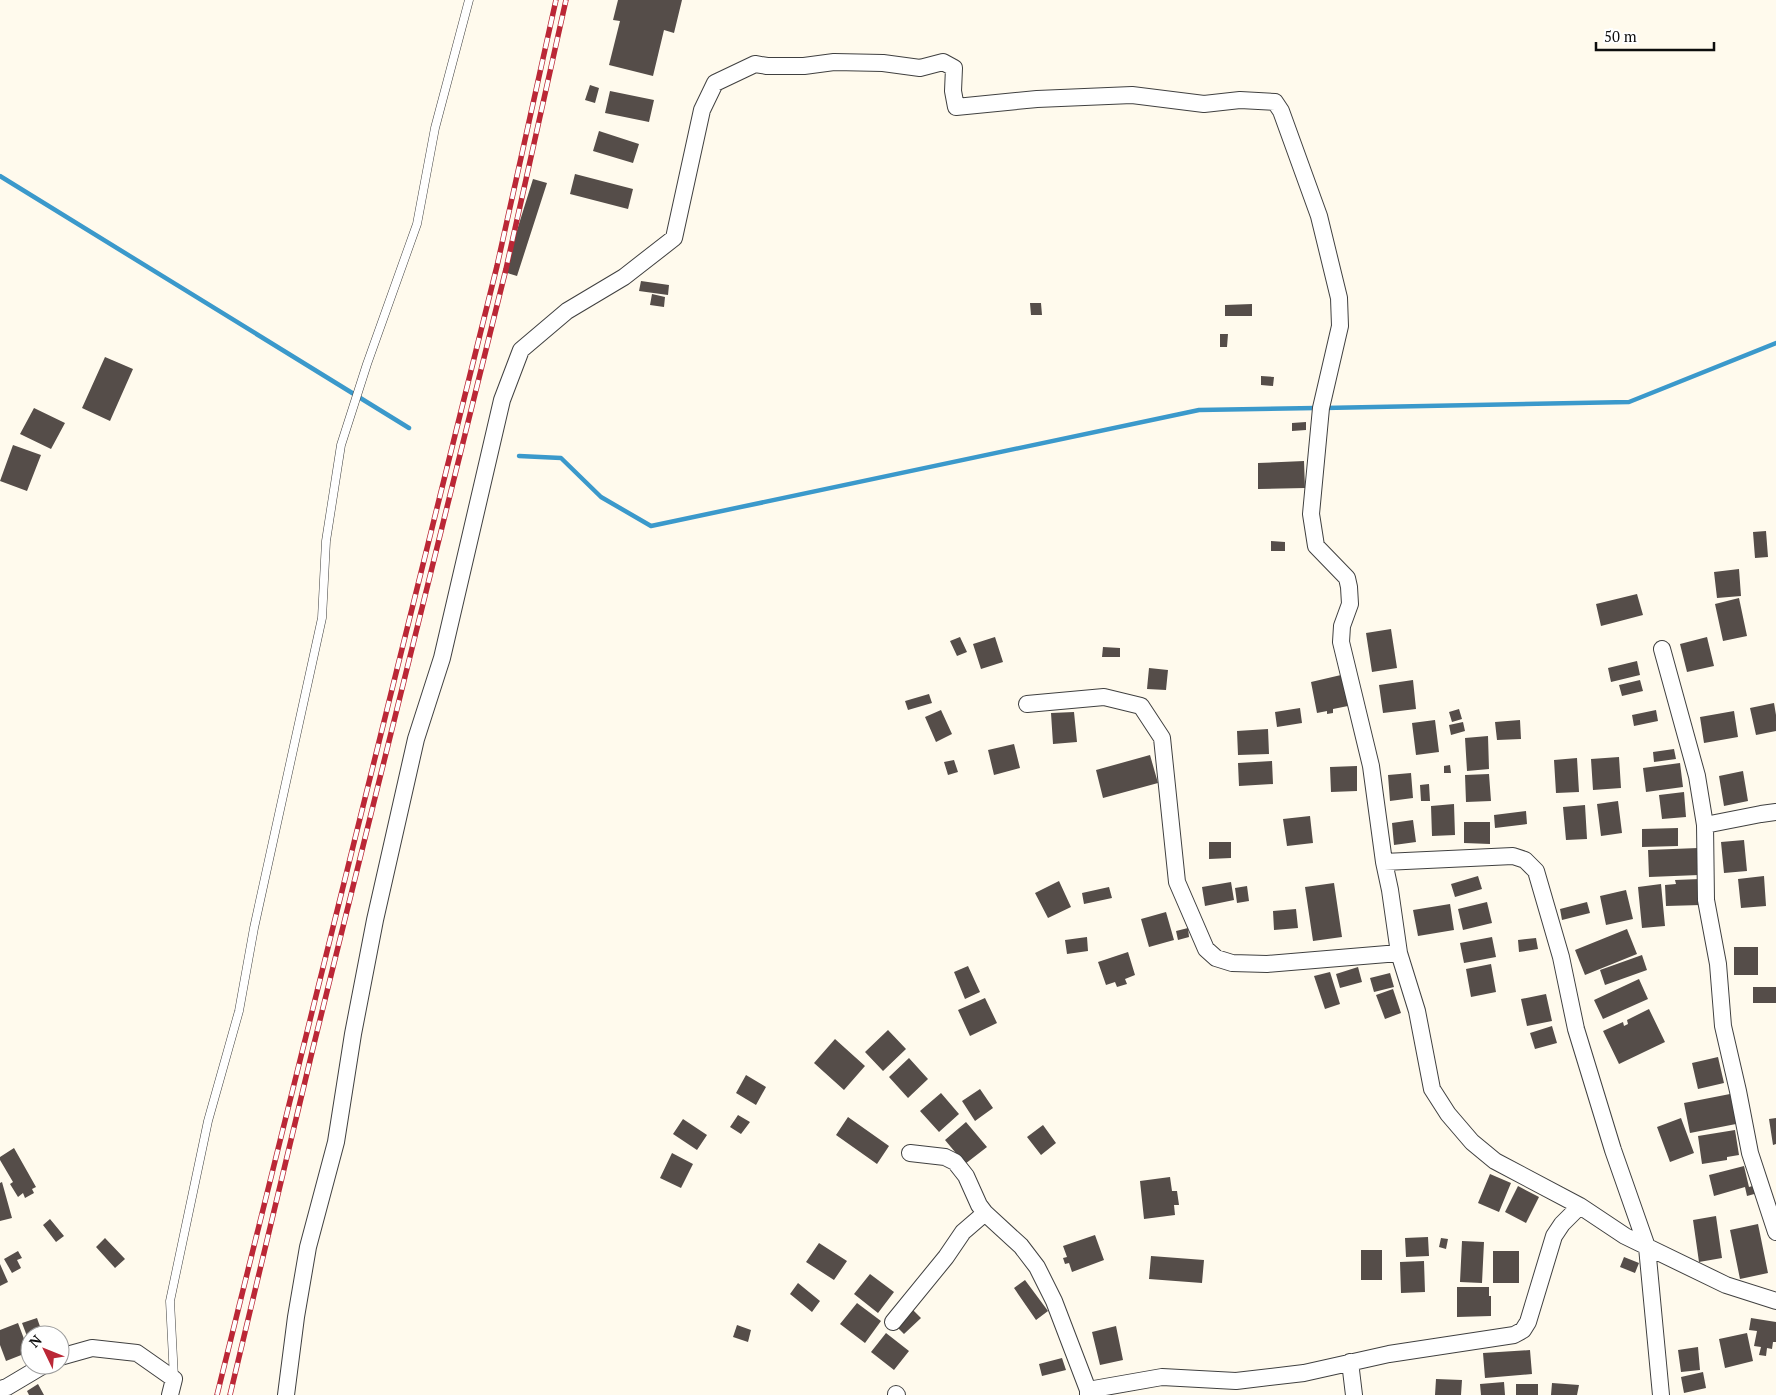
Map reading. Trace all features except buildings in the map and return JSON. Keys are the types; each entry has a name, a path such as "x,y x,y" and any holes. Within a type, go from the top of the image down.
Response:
{"street":[{"path":"286,1395 296,1317 308,1247 336,1142 353,1034 375,920 416,739 442,658 502,400 521,350 568,312 624,277 674,238 702,110 715,83 755,64 767,66 804,66 834,62 883,63 920,68 943,62 954,68 953,91 956,107 1037,99 1132,95 1204,104 1240,100 1275,102 1281,111 1319,216 1339,298 1340,326 1321,408 1311,514 1316,546 1347,578 1349,587 1350,604 1342,626 1341,642 1371,766 1399,953 1417,1012 1432,1089 1448,1114 1472,1142 1495,1161 1580,1206 1625,1236 1647,1247 1726,1285 1776,1301"},
{"path":"1662,649 1697,776 1705,825 1706,900 1718,964 1723,1026 1750,1153 1776,1232"},
{"path":"1027,704 1104,696 1141,706 1162,738 1177,882 1206,949 1216,958 1232,963 1267,964 1399,953"},
{"path":"1705,825 1776,812"},
{"path":"1384,862 1513,856 1525,860 1536,871 1561,957 1576,1029 1613,1150 1647,1247 1661,1395"},
{"path":"910,1153 945,1157 955,1162 966,1176 979,1205 985,1213 1021,1246 1037,1267 1054,1301 1088,1392 1162,1377 1236,1381 1304,1373 1389,1354 1514,1335 1523,1330 1528,1322 1554,1236 1562,1224 1580,1206"},
{"path":"893,1322 946,1257 963,1232 985,1213"},
{"path":"70,1353 92,1348 137,1354 174,1378 170,1395"},
{"path":"1350,1362 1354,1395"},
{"path":"0,1389 27,1375"}],"lane":[{"path":"174,1378 170,1301 208,1121 240,1011 254,928 322,618 326,541 341,445 370,354 417,224 435,128 469,0"}],"waterway":[{"path":"0,176 409,428"},
{"path":"1324,408 1629,402 1776,343"},
{"path":"519,456 561,458 601,497 651,526 1199,410 1316,408"}],"railway":[{"path":"217,1395 497,266 556,0"},
{"path":"230,1395 313,1048 506,269 566,0"}]}
